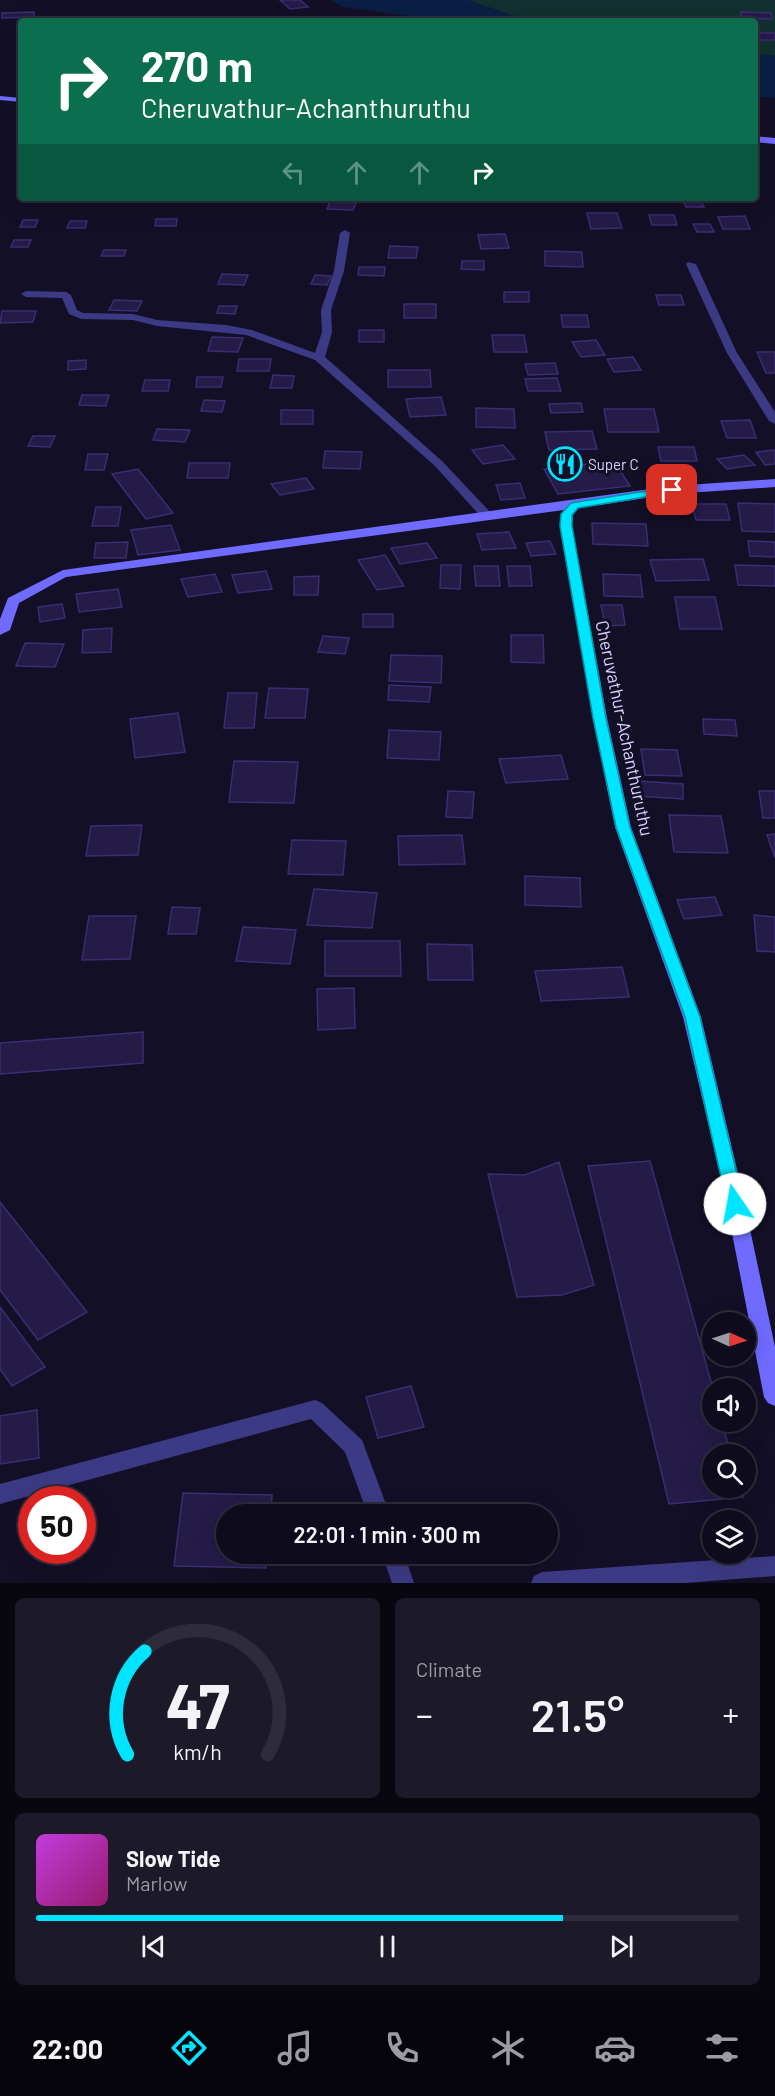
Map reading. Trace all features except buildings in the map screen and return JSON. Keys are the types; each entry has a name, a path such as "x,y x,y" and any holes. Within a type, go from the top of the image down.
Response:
{"main road":[{"path":"0,98 18,100"},
{"path":"758,139 775,141"},
{"path":"0,631 3,630 14,601 63,574 575,506 672,490 775,483"},
{"name":"Cheruvathur-Achanthuruthu","path":"575,506 567,514 566,526 600,718 623,827 692,1017 731,1182 775,1397"}],"street":[{"path":"319,358 327,332 326,310 339,271 345,233"},
{"path":"691,264 732,353 775,421"},
{"path":"26,294 66,296 73,312 81,316 133,316 157,323 226,328 248,332 319,358 439,464 487,516"},
{"path":"0,1494 315,1408 354,1447 375,1504"},
{"path":"396,1564 403,1583"},
{"path":"542,1583 775,1566"}],"green space":[{"path":"467,0 775,0 775,56 758,54 758,18 519,18"}],"water":[{"path":"331,0 467,0 519,18 423,18 343,7"},
{"path":"758,54 775,56 775,98 758,96"}],"place":[{"name":"Super C","path":"565,464"}],"route":[{"path":"672,490 575,506 567,514 566,526 600,718 623,827 692,1017 735,1204"}]}
